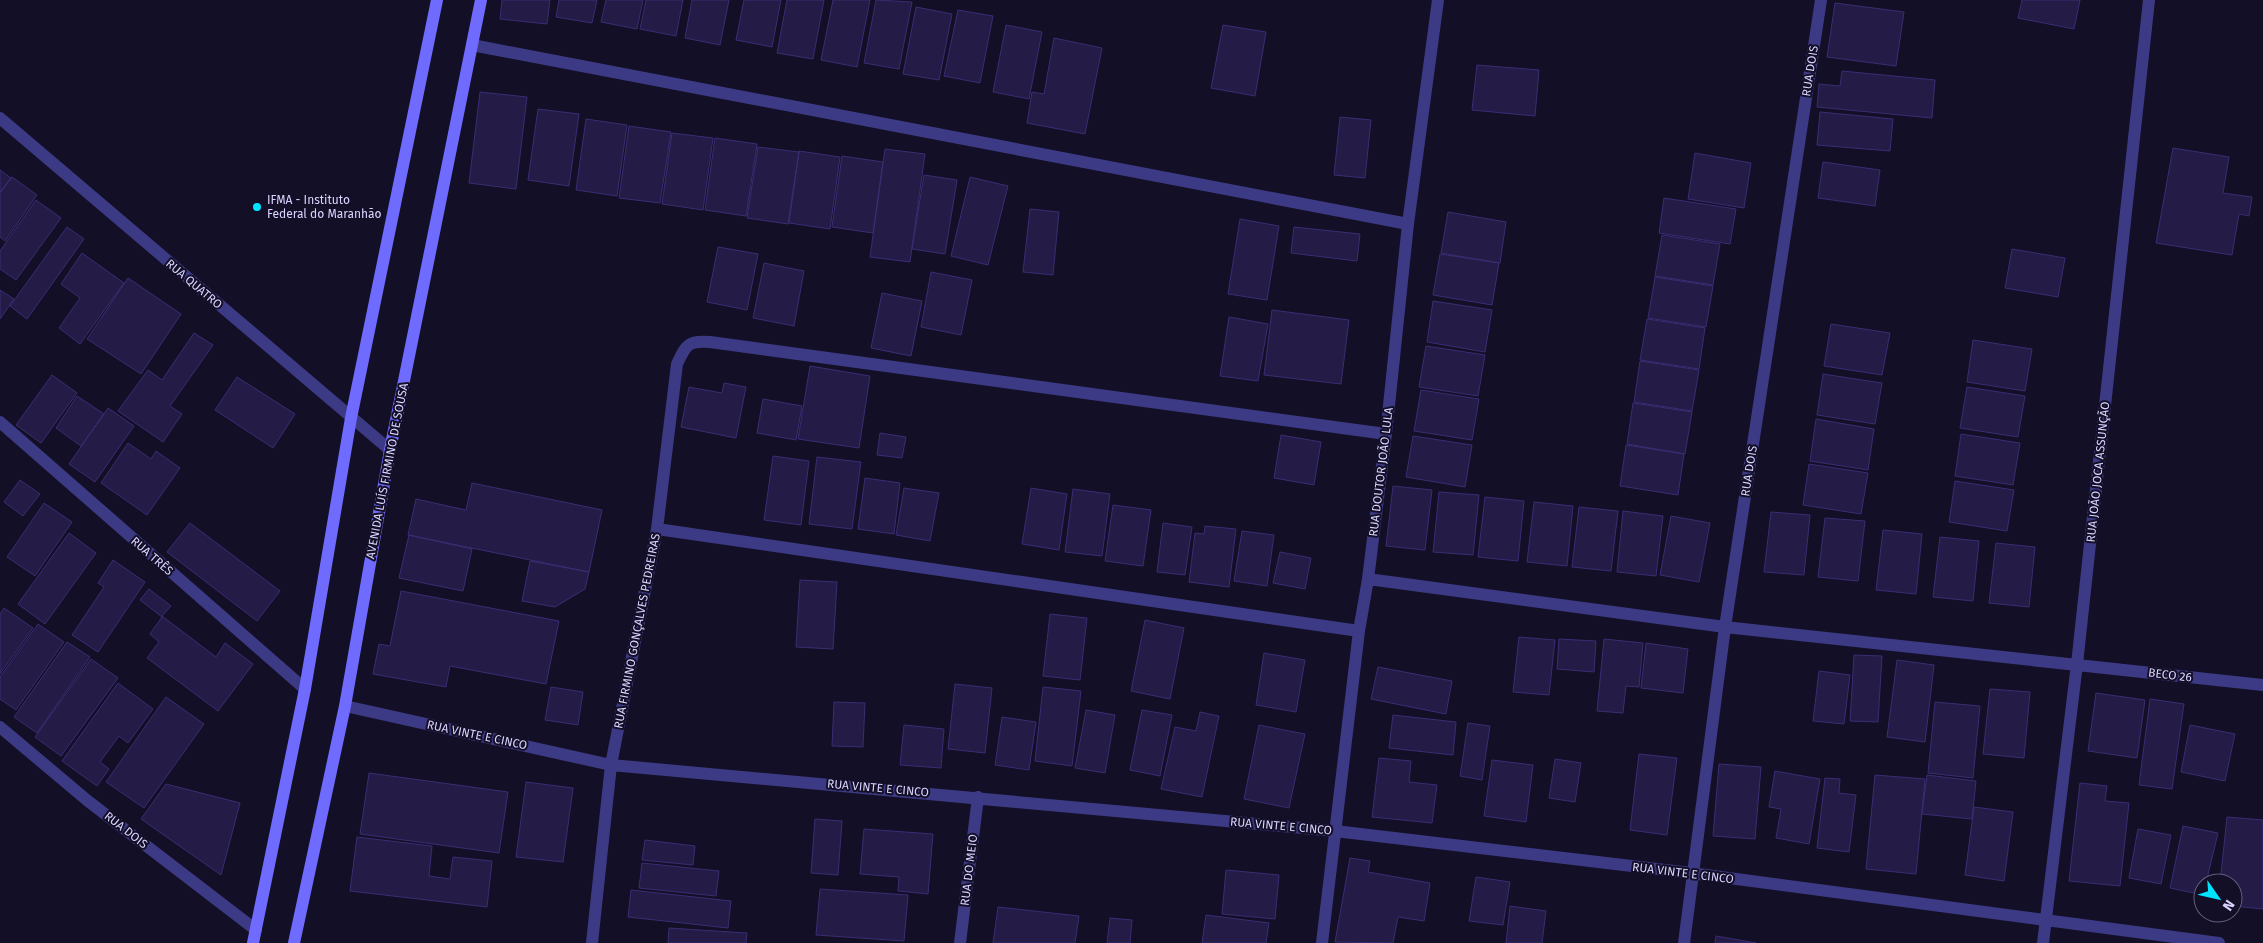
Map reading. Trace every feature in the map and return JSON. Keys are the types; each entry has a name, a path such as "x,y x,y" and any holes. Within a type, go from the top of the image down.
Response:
{"main road":[{"path":"253,943 305,689 351,418 437,0"},
{"name":"AVENIDA LUÍS FIRMINO DE SOUSA","path":"294,943 344,706 390,450 481,0"}],"street":[{"name":"RUA DOUTOR JOÃO LULA","path":"1322,943 1359,631 1368,578 1386,434 1408,224 1438,0"},
{"name":"RUA DOIS","path":"1684,943 1725,627 1821,0"},
{"name":"RUA JOÃO JOCA ASSUNÇÃO","path":"2043,943 2077,664 2149,0"},
{"path":"472,45 1408,224"},
{"name":"RUA QUATRO","path":"0,118 390,450"},
{"name":"RUA FIRMINO GONÇALVES PEDREIRAS","path":"592,943 611,765 657,529 677,364 685,347 694,341 1386,434"},
{"name":"RUA TRÊS","path":"0,422 305,689"},
{"path":"657,529 1359,631"},
{"name":"BECO 26","path":"1368,578 1725,627 2263,685"},
{"name":"RUA VINTE E CINCO","path":"344,706 611,765 1335,830 1692,873 2219,943"},
{"name":"RUA DOIS","path":"0,727 88,801 256,930"},
{"name":"RUA DO MEIO","path":"960,943 978,797"}],"building":[{"path":"502,0 550,0 547,24 500,19"},
{"path":"559,0 597,0 592,23 556,17"},
{"path":"606,0 643,0 637,29 601,22"},
{"path":"646,0 683,0 676,36 640,29"},
{"path":"692,0 729,0 720,45 685,38"},
{"path":"744,0 781,0 772,47 736,40"},
{"path":"787,0 824,0 813,59 777,53"},
{"path":"833,0 870,0 857,67 821,60"},
{"path":"876,0 912,2 899,69 864,63"},
{"path":"2022,0 2080,0 2074,29 2018,18"},
{"path":"1835,3 1904,12 1896,66 1827,57"},
{"path":"916,7 952,14 939,80 903,74"},
{"path":"958,10 993,16 980,83 944,76"},
{"path":"1006,25 1042,32 1029,99 993,92"},
{"path":"1223,25 1266,32 1255,96 1211,88"},
{"path":"1054,38 1102,48 1085,134 1027,123 1032,92 1044,94"},
{"path":"1477,65 1539,70 1535,116 1472,110"},
{"path":"1842,71 1935,80 1932,118 1817,107 1819,84 1840,86"},
{"path":"480,92 527,97 516,189 469,183"},
{"path":"538,109 579,114 569,186 528,180"},
{"path":"1820,112 1893,119 1890,151 1817,145"},
{"path":"1340,117 1371,120 1365,178 1334,175"},
{"path":"586,119 627,125 617,196 576,190"},
{"path":"629,126 671,132 660,203 619,198"},
{"path":"672,133 713,138 703,210 662,204"},
{"path":"715,138 757,144 746,216 705,210"},
{"path":"758,147 799,152 788,224 747,218"},
{"path":"2173,148 2229,157 2223,193 2252,197 2249,216 2239,214 2232,255 2156,243"},
{"path":"885,149 925,154 910,262 870,257"},
{"path":"799,151 840,157 830,229 789,223"},
{"path":"1695,153 1751,163 1744,208 1688,199"},
{"path":"842,156 883,162 873,233 832,227"},
{"path":"1823,162 1880,170 1875,206 1818,198"},
{"path":"0,170 11,178 0,192"},
{"path":"924,175 957,180 945,254 912,249"},
{"path":"12,177 37,195 5,241 0,237 0,193"},
{"path":"970,177 1008,186 988,265 951,256"},
{"path":"1664,198 1736,209 1730,244 1659,233"},
{"path":"36,200 61,218 16,280 0,269 0,251"},
{"path":"1030,209 1059,212 1053,275 1023,272"},
{"path":"1448,212 1506,222 1500,263 1441,253"},
{"path":"1240,219 1279,226 1267,300 1228,294"},
{"path":"67,227 84,239 27,319 10,306"},
{"path":"1294,227 1360,234 1357,261 1291,253"},
{"path":"1662,235 1720,244 1713,285 1655,276"},
{"path":"718,247 758,254 747,310 707,302"},
{"path":"2012,249 2065,258 2058,297 2005,288"},
{"path":"82,253 124,283 80,344 59,328 80,298 61,284"},
{"path":"1440,254 1499,263 1492,305 1433,295"},
{"path":"764,263 804,271 794,326 753,318"},
{"path":"931,272 972,280 961,335 921,327"},
{"path":"1655,277 1713,286 1706,327 1648,318"},
{"path":"128,278 181,314 141,374 87,339"},
{"path":"0,290 14,299 0,319"},
{"path":"882,293 922,301 911,356 871,348"},
{"path":"1433,301 1492,310 1485,352 1427,342"},
{"path":"1272,310 1349,320 1341,384 1264,375"},
{"path":"1229,317 1268,324 1258,381 1220,376"},
{"path":"1647,319 1705,328 1699,369 1640,360"},
{"path":"1831,324 1890,333 1882,375 1824,366"},
{"path":"194,333 213,345 170,406 182,414 163,442 118,411 148,370 162,380"},
{"path":"1973,340 2032,349 2025,391 1967,382"},
{"path":"1426,346 1485,355 1478,396 1419,387"},
{"path":"1640,361 1699,370 1692,411 1634,402"},
{"path":"810,366 870,376 859,448 798,439"},
{"path":"1823,374 1882,383 1875,424 1817,415"},
{"path":"52,375 77,393 41,443 16,425"},
{"path":"237,377 295,414 273,448 215,410"},
{"path":"724,383 746,387 736,438 681,427 689,387 722,393"},
{"path":"1967,387 2025,396 2018,437 1960,428"},
{"path":"1421,390 1479,399 1472,440 1414,431"},
{"path":"77,396 104,414 81,446 56,428"},
{"path":"763,399 802,406 796,440 757,433"},
{"path":"1633,403 1692,412 1685,454 1627,444"},
{"path":"108,408 134,426 95,482 69,464"},
{"path":"1816,419 1874,429 1868,470 1810,461"},
{"path":"880,433 906,437 902,458 877,455"},
{"path":"1961,434 2020,443 2013,485 1955,476"},
{"path":"1281,435 1321,442 1314,485 1274,478"},
{"path":"1413,436 1472,445 1465,487 1406,477"},
{"path":"128,443 151,459 156,451 180,468 147,515 101,483"},
{"path":"1626,445 1684,454 1678,495 1620,486"},
{"path":"773,456 809,461 801,525 764,520"},
{"path":"817,457 861,462 852,529 809,524"},
{"path":"1809,464 1868,473 1861,514 1803,505"},
{"path":"865,478 900,483 894,534 858,529"},
{"path":"20,480 40,494 23,516 4,502"},
{"path":"1955,481 2014,490 2007,531 1949,522"},
{"path":"472,483 602,510 589,572 408,535 416,499 466,510"},
{"path":"1393,486 1432,490 1425,550 1386,546"},
{"path":"904,488 939,493 930,541 896,535"},
{"path":"1031,488 1067,494 1059,550 1022,544"},
{"path":"1073,489 1110,494 1102,556 1065,552"},
{"path":"1439,492 1479,495 1473,555 1433,552"},
{"path":"1485,497 1524,501 1518,561 1478,557"},
{"path":"1534,502 1573,506 1567,566 1527,562"},
{"path":"44,503 72,522 35,576 7,557"},
{"path":"1113,505 1151,510 1143,566 1105,561"},
{"path":"1579,507 1618,511 1611,571 1572,567"},
{"path":"1623,511 1663,516 1656,576 1617,572"},
{"path":"1771,512 1810,515 1804,575 1764,572"},
{"path":"1671,516 1710,523 1699,582 1660,575"},
{"path":"1825,518 1865,521 1858,581 1818,577"},
{"path":"190,523 280,591 257,621 167,552"},
{"path":"1163,523 1192,527 1185,575 1157,572"},
{"path":"1205,526 1236,529 1229,587 1189,582 1195,533 1204,534"},
{"path":"1883,530 1922,534 1916,594 1876,590"},
{"path":"1242,531 1274,535 1267,586 1234,581"},
{"path":"69,533 96,553 45,624 18,604"},
{"path":"409,535 472,549 463,591 399,578"},
{"path":"1940,537 1979,541 1973,601 1933,597"},
{"path":"1996,543 2035,547 2029,607 1989,603"},
{"path":"1280,552 1311,558 1305,589 1273,583"},
{"path":"113,560 145,582 98,652 72,635 104,587 98,583"},
{"path":"530,561 589,572 585,589 555,607 522,601"},
{"path":"800,580 837,582 833,649 796,647"},
{"path":"149,589 171,606 162,616 216,657 225,643 253,664 218,711 147,658 159,642 150,634 162,617 140,600"},
{"path":"401,591 559,621 546,684 450,666 446,687 373,674 379,644 390,646"},
{"path":"4,608 33,628 0,674 0,614"},
{"path":"1050,614 1087,618 1080,680 1043,676"},
{"path":"1145,620 1184,628 1170,699 1131,691"},
{"path":"38,624 64,642 16,710 0,699 0,677"},
{"path":"1519,637 1555,640 1549,695 1513,692"},
{"path":"1559,639 1596,641 1594,672 1557,669"},
{"path":"1604,639 1643,643 1639,687 1626,686 1623,713 1597,711"},
{"path":"67,642 90,657 37,733 14,717"},
{"path":"1646,643 1688,649 1683,693 1641,688"},
{"path":"1264,653 1305,660 1296,712 1256,705"},
{"path":"1854,655 1882,656 1878,722 1850,721"},
{"path":"91,659 118,678 61,756 35,737"},
{"path":"1897,660 1934,665 1925,742 1887,737"},
{"path":"1378,667 1452,681 1446,714 1371,699"},
{"path":"1819,671 1850,675 1844,724 1813,721"},
{"path":"118,683 153,709 128,743 119,736 100,762 109,769 97,786 62,761"},
{"path":"955,684 992,688 985,753 948,749"},
{"path":"551,687 583,692 578,725 545,720"},
{"path":"1043,687 1081,691 1072,766 1035,761"},
{"path":"1990,689 2030,692 2024,758 1983,754"},
{"path":"2096,693 2145,700 2137,758 2088,751"},
{"path":"166,697 204,724 144,808 106,782"},
{"path":"2150,699 2184,704 2172,789 2139,785"},
{"path":"834,702 865,703 863,747 832,746"},
{"path":"1935,702 1980,706 1973,778 1928,773"},
{"path":"1086,710 1115,715 1105,773 1075,768"},
{"path":"1142,710 1172,715 1160,776 1130,770"},
{"path":"1200,712 1219,716 1202,797 1161,789 1175,727 1196,731"},
{"path":"1393,715 1456,722 1453,755 1389,748"},
{"path":"1002,717 1036,722 1029,770 995,765"},
{"path":"1468,723 1490,726 1482,780 1460,776"},
{"path":"904,725 944,729 941,768 900,765"},
{"path":"1259,725 1305,734 1289,808 1244,799"},
{"path":"2190,725 2235,734 2225,781 2181,772"},
{"path":"1639,754 1677,758 1667,835 1630,830"},
{"path":"1379,758 1411,761 1409,782 1437,785 1432,823 1372,817"},
{"path":"1555,759 1581,763 1575,802 1549,798"},
{"path":"1492,760 1533,765 1526,822 1484,816"},
{"path":"1719,764 1761,767 1755,839 1713,836"},
{"path":"1775,771 1820,779 1809,844 1776,838 1781,809 1769,807"},
{"path":"369,773 508,792 499,853 360,834"},
{"path":"1875,775 1925,779 1916,874 1866,869"},
{"path":"1927,775 1976,781 1972,819 1922,814"},
{"path":"1825,778 1840,779 1839,793 1856,795 1849,852 1817,848"},
{"path":"526,782 573,788 563,862 516,857"},
{"path":"2080,783 2107,786 2105,801 2129,803 2120,886 2069,881"},
{"path":"166,784 240,803 221,875 141,819"},
{"path":"1974,807 2013,812 2004,881 1965,875"},
{"path":"2227,817 2263,820 2263,909 2243,907 2243,873 2221,873"},
{"path":"815,819 842,821 838,875 811,873"},
{"path":"2183,826 2218,833 2208,873 2193,873 2193,893 2170,888"},
{"path":"864,829 933,834 928,894 898,891 899,877 860,874"},
{"path":"2138,829 2171,835 2161,884 2129,878"},
{"path":"357,837 432,846 429,876 450,879 453,857 492,861 487,907 350,891"},
{"path":"645,840 695,846 693,865 642,860"},
{"path":"1350,858 1370,861 1368,872 1430,883 1424,921 1398,917 1393,943 1335,942"},
{"path":"642,863 719,871 716,896 639,888"},
{"path":"1226,870 1279,875 1275,919 1222,914"},
{"path":"1476,877 1510,882 1503,925 1469,921"},
{"path":"820,889 908,895 904,941 816,935"},
{"path":"631,890 731,901 728,928 628,917"},
{"path":"1510,906 1546,911 1542,943 1506,943"},
{"path":"998,907 1079,916 1075,943 993,943"},
{"path":"1206,915 1269,923 1266,943 1202,943"},
{"path":"1110,918 1132,920 1130,943 1107,943"},
{"path":"669,928 747,933 746,943 668,943"},
{"path":"1716,936 1756,943 1715,943"}],"place":[{"name":"IFMA - Instituto Federal do Maranhão","path":"257,207"}]}
